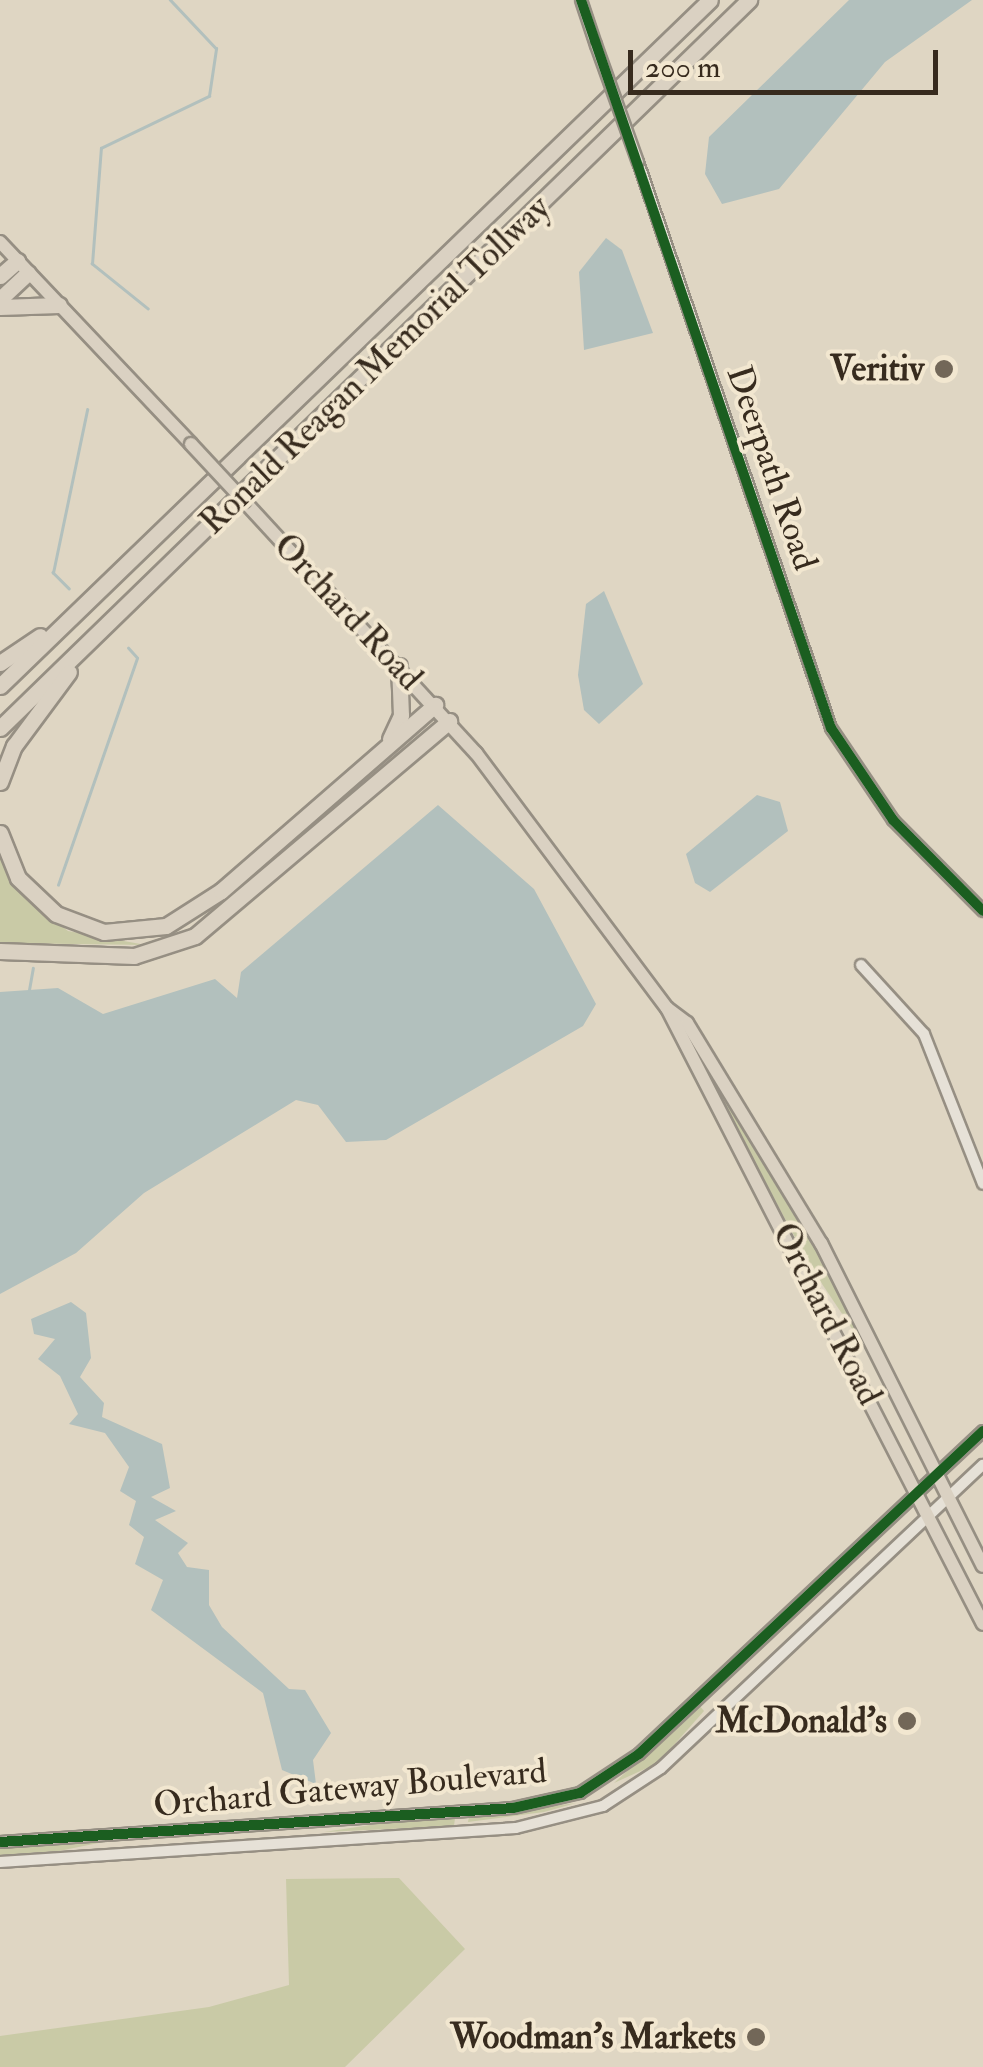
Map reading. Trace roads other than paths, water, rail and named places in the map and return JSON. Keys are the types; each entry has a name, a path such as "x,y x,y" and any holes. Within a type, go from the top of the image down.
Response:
{"highway":[{"name":"Ronald Reagan Memorial Tollway","path":"0,686 710,0"},
{"name":"Ronald Reagan Memorial Tollway","path":"0,728 749,0"},
{"path":"0,276 23,266"},
{"path":"23,266 0,303 59,305"},
{"path":"0,663 73,615"},
{"path":"0,782 22,734 106,626"},
{"path":"386,747 401,715 399,666"},
{"path":"0,833 18,878 56,914 104,932 143,932 192,914 435,705"},
{"path":"0,952 134,956 195,936 448,721"}],"main road":[{"name":"Orchard Road","path":"0,242 435,705 667,1008 983,1624"},
{"name":"Orchard Road","path":"667,1008 688,1022 766,1148 983,1566"}],"street":[{"name":"Deerpath Road","path":"581,0 831,728 859,779 983,911"},
{"path":"861,965 924,1034 983,1184"},
{"name":"Orchard Gateway Boulevard","path":"0,1842 512,1808 580,1793 639,1754 983,1431"},
{"name":"Orchard Gateway Boulevard","path":"0,1862 574,1817 660,1768 983,1465"}],"waterway":[{"path":"148,309 92,264 101,148 209,96 216,49 170,0"},
{"path":"69,589 53,573 87,410"},
{"path":"58,885 137,658 128,648"},
{"path":"29,990 33,968"}],"place":[{"name":"Veritiv","path":"944,369"},
{"name":"McDonald's","path":"907,1721"},
{"name":"Woodman's Markets","path":"756,2037"}]}
